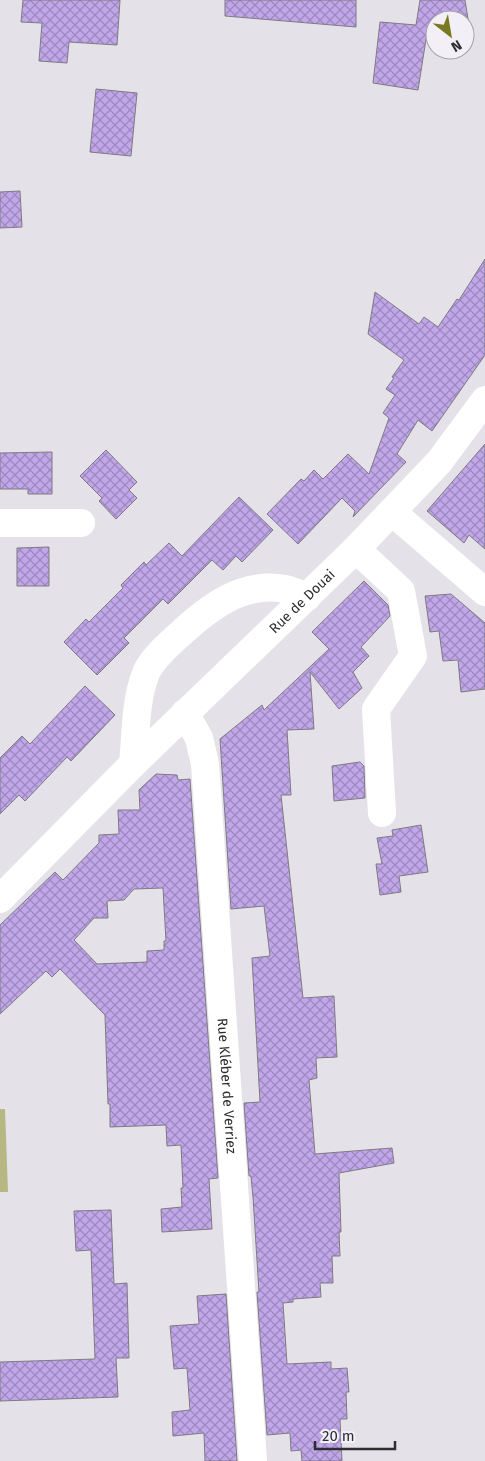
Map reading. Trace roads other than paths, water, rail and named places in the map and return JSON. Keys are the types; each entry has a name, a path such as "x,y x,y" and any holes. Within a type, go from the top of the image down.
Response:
{"street":[{"name":"Rue de Douai","path":"0,899 133,764 307,597 392,512 439,462 485,400"},
{"path":"392,512 485,592"},
{"path":"0,524 81,523"},
{"path":"356,549 401,591 413,656 376,709 382,813"},
{"path":"133,764 142,683 147,671 171,642 212,607 225,598 239,593 271,587 287,589 307,597"},
{"name":"Rue Kléber de Verriez","path":"185,713 199,738 205,764 253,1461"},
{"name":"Rue de Douai","path":"0,877 105,792"}]}
